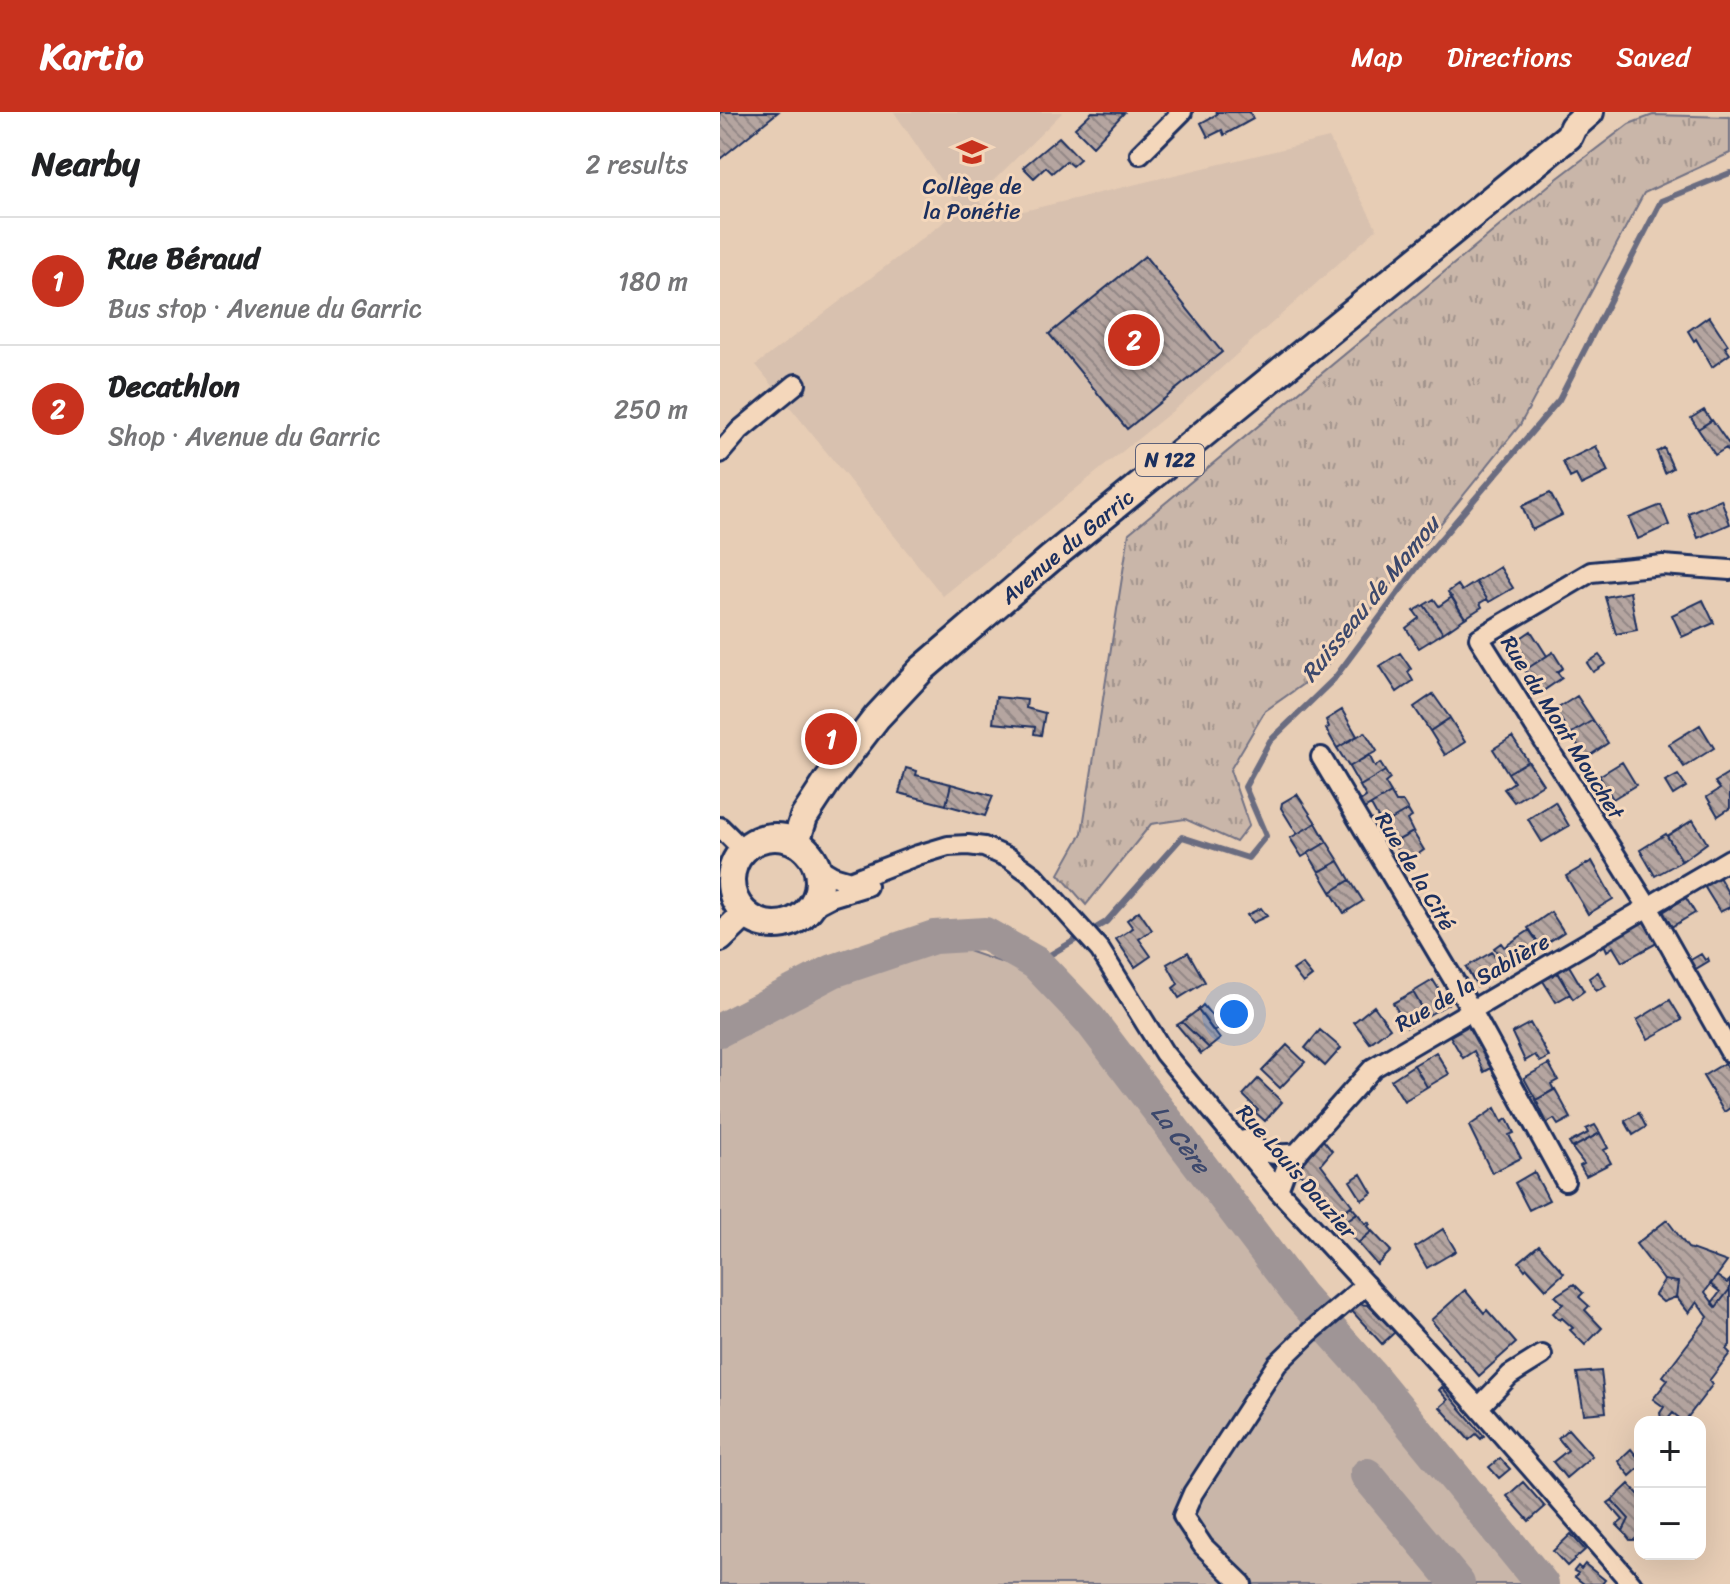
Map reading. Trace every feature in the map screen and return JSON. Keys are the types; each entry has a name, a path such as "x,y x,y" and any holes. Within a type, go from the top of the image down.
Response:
{"main road":[{"name":"Avenue du Garric","path":"796,842 804,817 827,782 877,717 922,669 1073,540 1569,136 1573,127 1590,112"},
{"name":"Avenue du Garric","path":"1569,136 1580,134 1607,112"},
{"path":"783,837 796,842 807,850 816,866 819,886 810,908 798,919 785,924 757,922 736,903 731,890 730,876 734,862 754,841 783,837"},
{"path":"720,938 745,914"}],"street":[{"path":"1140,154 1182,112"},
{"path":"720,453 740,430 796,384"},
{"name":"Rue du Mont Mouchet","path":"1648,907 1479,638 1591,572 1663,565 1730,570"},
{"name":"Rue de la Cité","path":"1321,757 1471,1009 1565,1181"},
{"path":"720,827 743,850"},
{"name":"Rue Louis Dauzier","path":"902,862 948,846 968,845 984,847 1009,858 1034,876 1100,950 1164,1053 1278,1190 1479,1407 1632,1584"},
{"name":"Rue de la Sablière","path":"1278,1190 1284,1171 1298,1153 1373,1068 1730,859"},
{"path":"816,866 850,881 881,867 902,862"},
{"path":"810,908 831,897 870,885 887,876 902,862"},
{"path":"1648,907 1730,1052"},
{"path":"1213,1112 1256,1150 1271,1155 1298,1153"},
{"path":"1242,1584 1203,1546 1183,1516 1193,1493 1277,1364 1366,1285"},
{"path":"1479,1407 1510,1375 1542,1355"}],"shaded area":[{"path":"894,112 1063,112 976,198 994,218 1329,138 1377,229 1180,405 943,596 756,365 952,216 962,212"}],"green space":[{"path":"1653,115 1730,117 1730,153 1644,193 1520,425 1323,670 1265,711 1230,770 1249,825 1236,842 1185,819 1151,824 1086,905 1059,874 1082,833 1129,533 1554,181 1629,124"},
{"path":"936,940 1035,974 1118,1070 1330,1341 1536,1584 720,1584 720,1037 817,988"}],"building":[{"path":"720,112 778,112 720,159"},
{"path":"1092,112 1124,113 1093,146 1075,128"},
{"path":"1216,112 1250,112 1253,119 1224,135 1222,130 1208,137 1201,123"},
{"path":"1059,137 1080,159 1072,166 1066,161 1052,173 1046,167 1034,178 1023,167"},
{"path":"1145,256 1222,352 1127,429 1049,334"},
{"path":"1709,316 1728,345 1725,347 1730,354 1712,367 1688,331"},
{"path":"1704,410 1711,421 1698,429 1691,418"},
{"path":"1712,420 1728,443 1730,441 1729,452 1726,448 1715,455 1698,429"},
{"path":"1596,446 1608,472 1581,485 1576,475 1570,478 1563,462"},
{"path":"1664,448 1673,468 1665,473 1657,452"},
{"path":"1550,493 1562,515 1532,530 1522,506"},
{"path":"1721,499 1730,524 1698,538 1688,513"},
{"path":"1661,505 1669,525 1638,539 1629,518"},
{"path":"1500,567 1513,588 1489,602 1476,582"},
{"path":"1476,582 1487,599 1480,603 1482,607 1465,618 1448,592 1458,585 1462,591"},
{"path":"1630,592 1637,630 1616,634 1605,597"},
{"path":"1452,597 1465,618 1443,633 1424,605 1434,599 1439,606"},
{"path":"1703,600 1714,623 1682,637 1672,615"},
{"path":"1424,605 1443,633 1419,648 1406,628 1419,618 1414,611"},
{"path":"1531,631 1547,656 1528,668 1512,644"},
{"path":"1553,652 1563,668 1557,672 1562,678 1543,691 1525,670"},
{"path":"1400,653 1411,669 1408,672 1413,681 1397,692 1380,666"},
{"path":"1599,655 1606,664 1593,672 1587,663"},
{"path":"1433,694 1450,718 1430,731 1414,707"},
{"path":"1577,696 1593,720 1570,734 1555,710"},
{"path":"996,697 1027,700 1026,708 1045,713 1041,735 1034,734 1035,727 993,723"},
{"path":"1342,710 1357,736 1337,748 1326,729 1329,727 1326,720"},
{"path":"1450,718 1465,742 1445,755 1430,731"},
{"path":"1593,720 1608,743 1586,758 1570,734"},
{"path":"1700,725 1714,748 1684,767 1669,744"},
{"path":"1365,732 1377,751 1349,767 1337,748"},
{"path":"1512,737 1528,761 1508,773 1493,749"},
{"path":"1369,755 1375,767 1380,763 1385,771 1360,786 1349,767"},
{"path":"1528,761 1543,784 1514,802 1504,789 1514,782 1508,773"},
{"path":"1622,762 1636,785 1613,799 1599,776"},
{"path":"906,768 917,771 916,775 951,784 946,805 899,793"},
{"path":"1385,771 1390,779 1385,783 1391,793 1364,809 1360,801 1366,797 1360,786"},
{"path":"1730,773 1730,808 1718,816 1707,797 1720,789 1715,782"},
{"path":"1678,775 1686,787 1673,795 1665,782"},
{"path":"951,784 993,796 985,816 946,805"},
{"path":"1391,793 1396,802 1403,802 1408,810 1382,825 1371,805"},
{"path":"1297,794 1316,823 1297,834 1281,808 1282,803"},
{"path":"1555,802 1569,826 1542,842 1528,819"},
{"path":"1408,810 1412,817 1407,820 1413,832 1393,843 1382,825"},
{"path":"1693,820 1707,843 1682,861 1667,836"},
{"path":"1316,823 1327,842 1302,857 1290,838"},
{"path":"1413,832 1424,850 1405,863 1393,843"},
{"path":"1666,834 1682,861 1655,876 1640,850"},
{"path":"1327,842 1339,861 1319,872 1308,853"},
{"path":"1339,861 1350,880 1331,892 1319,872"},
{"path":"1592,861 1613,899 1588,914 1566,876"},
{"path":"1719,877 1730,896 1730,907 1720,912 1704,886"},
{"path":"1350,880 1363,901 1344,913 1331,892"},
{"path":"1686,898 1695,913 1671,927 1663,912"},
{"path":"1261,908 1267,916 1252,923 1247,915"},
{"path":"1139,911 1152,930 1139,939 1151,956 1135,967 1116,939 1133,928 1127,920"},
{"path":"1551,912 1564,932 1541,947 1528,928"},
{"path":"1645,921 1657,943 1622,962 1613,947 1607,951 1604,944"},
{"path":"1530,930 1541,947 1507,967 1494,948 1501,943 1504,947"},
{"path":"1188,952 1205,982 1179,998 1173,988 1178,984 1167,964"},
{"path":"1492,952 1503,970 1477,986 1466,967"},
{"path":"1701,954 1709,961 1694,970 1689,961"},
{"path":"1302,964 1312,976 1303,983 1293,970"},
{"path":"1568,964 1584,991 1573,999 1556,971"},
{"path":"1558,972 1570,994 1556,1002 1543,981"},
{"path":"1598,972 1606,986 1596,991 1589,978"},
{"path":"1433,980 1448,1004 1427,1016 1413,992"},
{"path":"1413,992 1427,1016 1407,1027 1393,1003"},
{"path":"1670,1000 1682,1020 1648,1039 1637,1020"},
{"path":"1203,1005 1221,1027 1214,1032 1198,1010"},
{"path":"1374,1006 1390,1028 1370,1043 1354,1022"},
{"path":"1198,1010 1220,1039 1209,1048 1182,1022"},
{"path":"1182,1022 1209,1048 1201,1054 1177,1025"},
{"path":"1530,1023 1549,1057 1540,1062 1535,1055 1525,1061 1512,1033"},
{"path":"1470,1025 1495,1066 1484,1072 1474,1051 1463,1058 1450,1036"},
{"path":"1320,1030 1341,1048 1325,1066 1305,1048"},
{"path":"1287,1045 1305,1062 1280,1088 1262,1071"},
{"path":"1436,1052 1449,1074 1427,1087 1414,1065"},
{"path":"1725,1063 1730,1072 1730,1108 1724,1112 1703,1076"},
{"path":"1549,1064 1558,1080 1551,1084 1554,1090 1536,1100 1524,1078"},
{"path":"1414,1065 1427,1087 1404,1101 1391,1080"},
{"path":"1258,1079 1282,1102 1265,1121 1243,1095"},
{"path":"1555,1089 1571,1118 1558,1125 1554,1119 1547,1123 1536,1100"},
{"path":"1495,1108 1502,1122 1507,1119 1514,1133 1509,1135 1521,1158 1492,1173 1469,1126"},
{"path":"1639,1113 1646,1127 1633,1135 1625,1121"},
{"path":"1595,1125 1600,1133 1572,1148 1569,1143 1588,1133 1586,1129"},
{"path":"1600,1133 1611,1163 1586,1176 1580,1166 1584,1164 1572,1148"},
{"path":"1323,1140 1332,1151 1321,1164 1352,1205 1335,1218 1300,1173 1295,1173"},
{"path":"1534,1172 1549,1200 1529,1210 1515,1183"},
{"path":"1361,1174 1372,1193 1362,1200 1350,1181"},
{"path":"1351,1206 1357,1213 1341,1225 1335,1218"},
{"path":"1357,1213 1366,1224 1370,1224 1368,1226 1372,1231 1358,1243 1341,1225"},
{"path":"1667,1220 1688,1248 1727,1262 1705,1292 1716,1307 1730,1289 1730,1345 1726,1349 1730,1353 1709,1381 1713,1384 1689,1416 1673,1413 1660,1416 1664,1407 1653,1399 1668,1380 1663,1376 1708,1317 1697,1302 1689,1313 1676,1297 1678,1282 1664,1280 1636,1244"},
{"path":"1443,1229 1456,1251 1427,1268 1415,1247"},
{"path":"1372,1231 1391,1251 1377,1265 1358,1243"},
{"path":"1539,1245 1564,1273 1546,1289 1519,1262"},
{"path":"1717,1276 1727,1283 1730,1280 1730,1289 1716,1307 1712,1303 1720,1292 1710,1284"},
{"path":"1664,1280 1678,1282 1676,1297 1663,1302 1655,1295"},
{"path":"1574,1284 1583,1293 1579,1297 1589,1306 1585,1310 1602,1328 1585,1345 1570,1330 1573,1328 1553,1313 1563,1304 1555,1296"},
{"path":"1465,1290 1516,1343 1479,1376 1431,1320"},
{"path":"1357,1304 1368,1305 1395,1332 1382,1344 1351,1310"},
{"path":"1601,1371 1606,1412 1584,1414 1577,1373"},
{"path":"1442,1387 1484,1436 1481,1439 1476,1434 1469,1440 1440,1407 1448,1400 1439,1390"},
{"path":"1568,1429 1592,1456 1566,1478 1553,1462 1568,1450 1558,1438"},
{"path":"1631,1449 1634,1453 1634,1472 1630,1476 1618,1461"},
{"path":"1500,1458 1510,1469 1499,1478 1489,1467"},
{"path":"1523,1482 1545,1507 1529,1521 1507,1496"},
{"path":"1629,1484 1634,1489 1634,1540 1630,1540 1623,1531 1629,1519 1612,1500"},
{"path":"1612,1500 1629,1519 1623,1531 1617,1525 1623,1520 1608,1503"},
{"path":"1571,1534 1585,1550 1567,1566 1553,1551"},
{"path":"1585,1564 1605,1580 1602,1584 1584,1584 1575,1577 1578,1573 1574,1571"}],"waterway":[{"name":"Ruisseau de Mamou","path":"1036,963 1106,922 1182,837 1248,858 1266,836 1245,787 1270,741 1334,679 1422,561 1559,400 1661,201 1730,173"},
{"name":"La Cère","path":"720,1030 833,971 934,937 985,934 1036,963 1090,1020 1299,1295 1370,1374 1542,1584"},
{"name":"La Cère","path":"1367,1475 1458,1584"}],"place":[{"name":"Collège de la Ponétie","path":"972,152"},
{"name":"Decathlon","path":"1134,340"},
{"name":"Rue Béraud","path":"831,739"}]}
